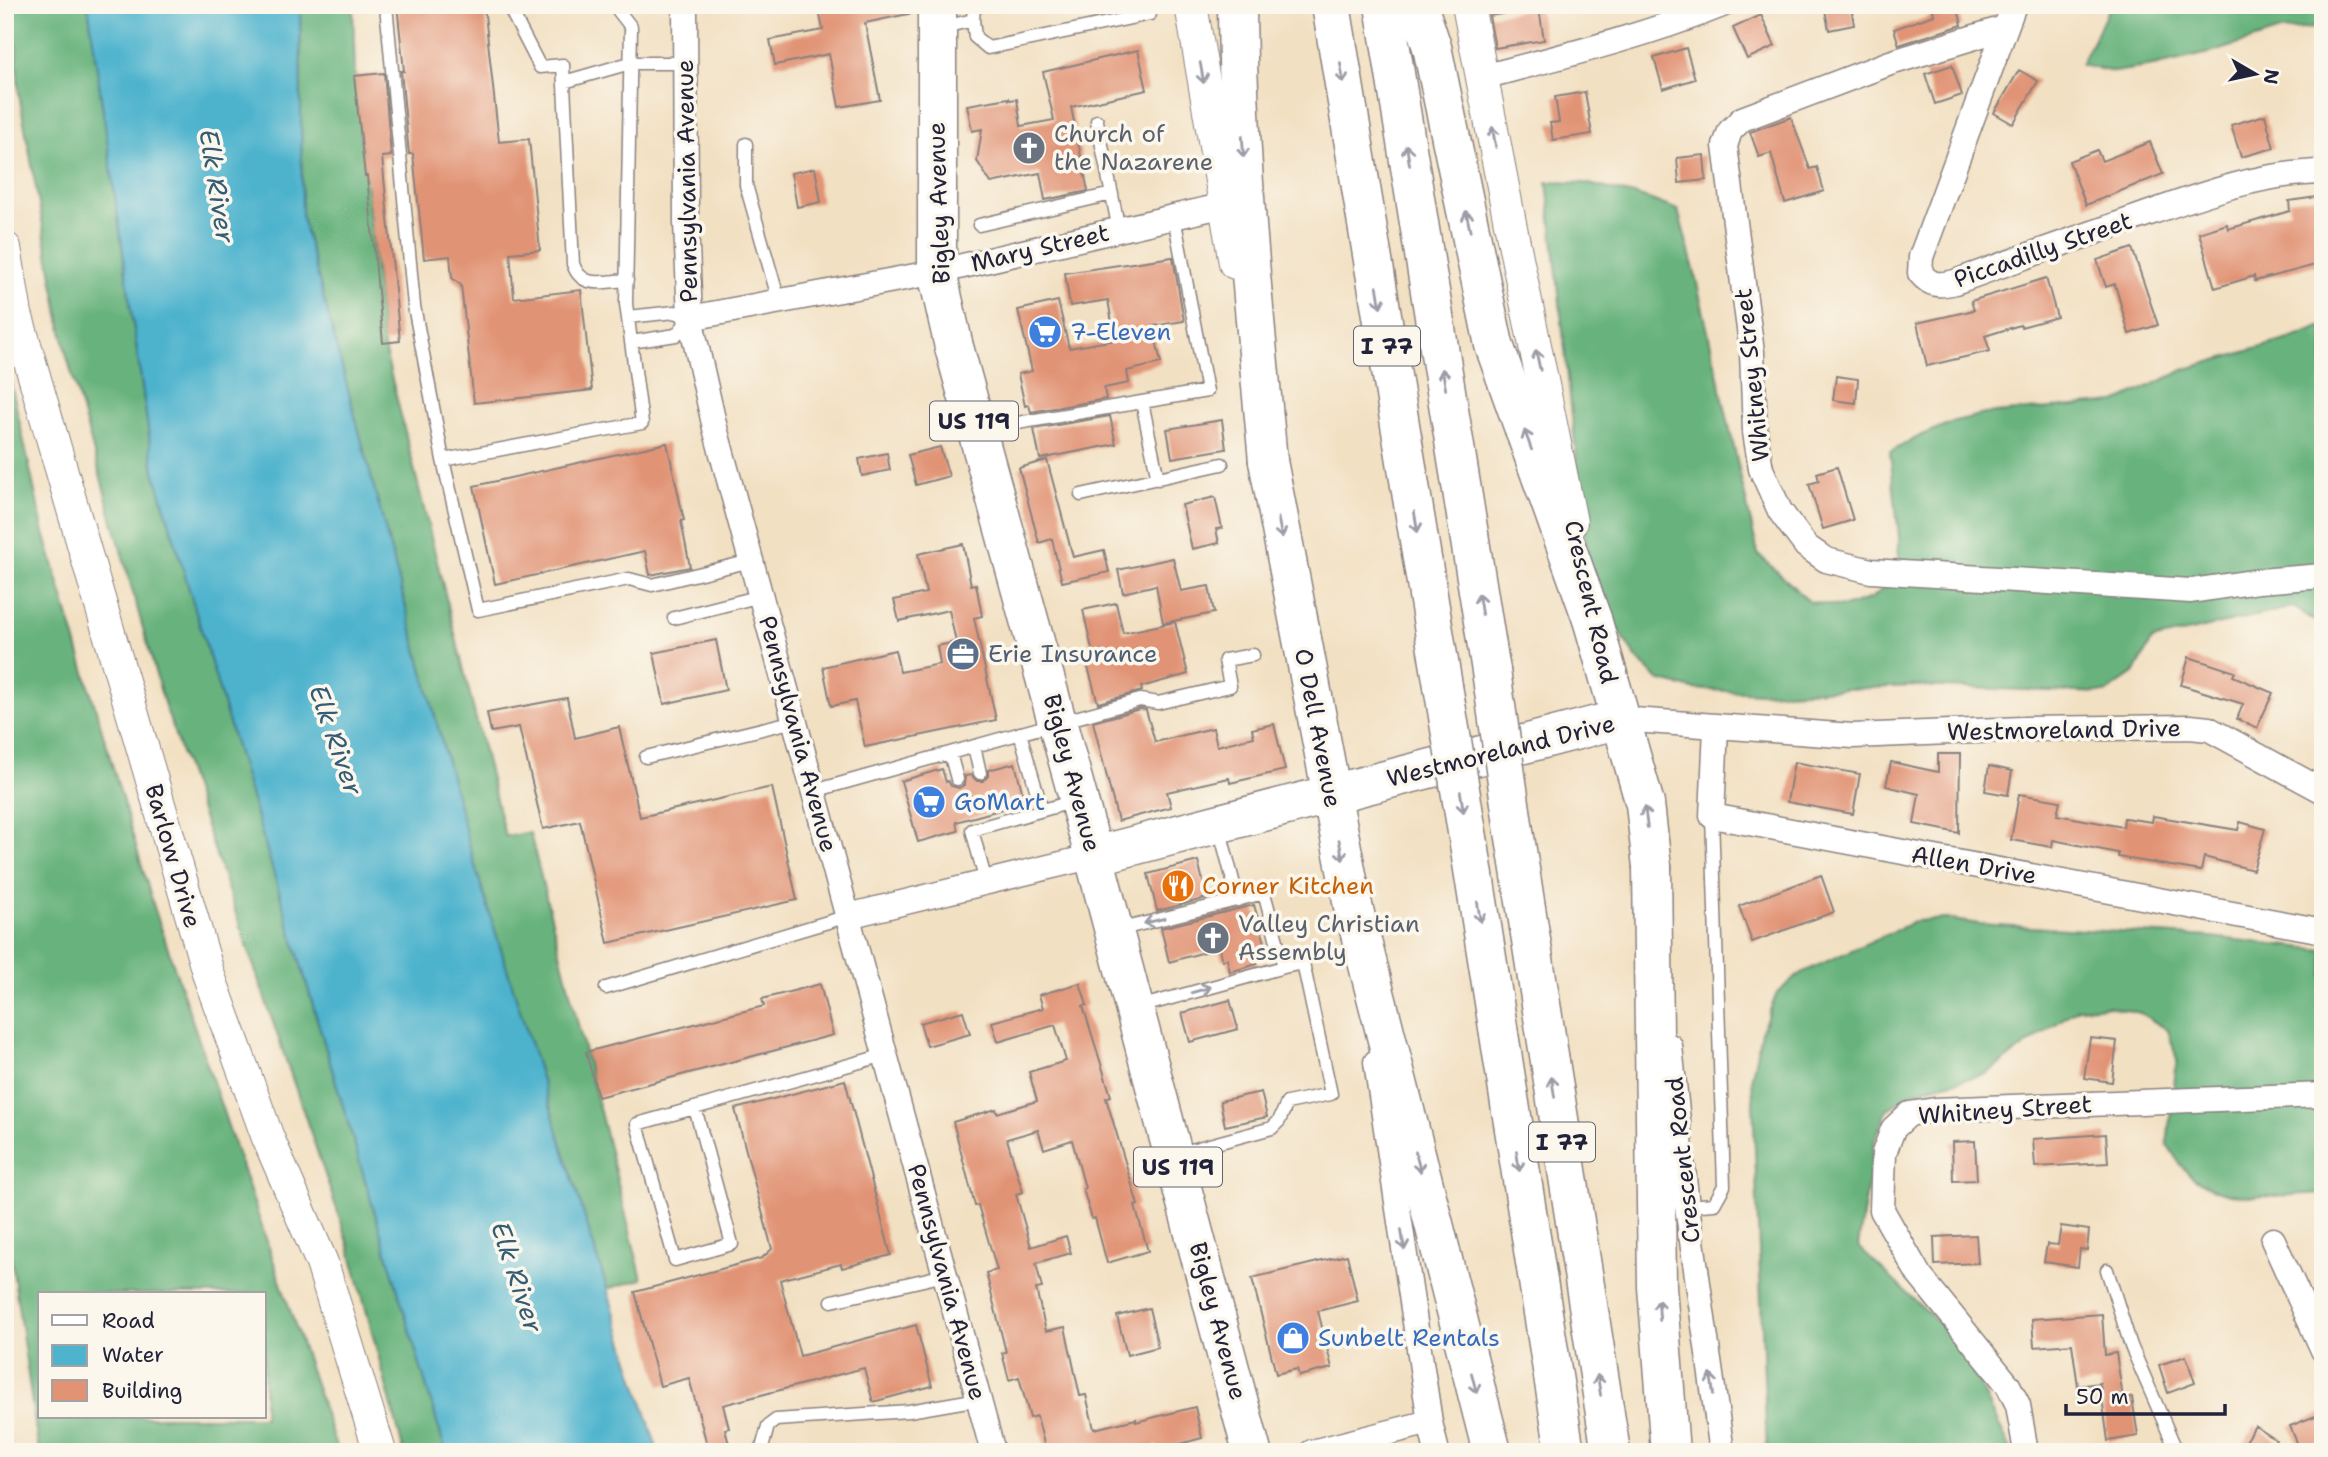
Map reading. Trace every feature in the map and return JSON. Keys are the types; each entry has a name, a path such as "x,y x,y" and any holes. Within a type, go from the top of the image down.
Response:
{"main road":[{"path":"1237,5 1250,269 1268,461"},
{"name":"I 77","path":"1331,5 1469,844 1565,1452"},
{"name":"I 77","path":"1384,5 1491,671 1611,1452"},
{"path":"1418,5 1432,47 1494,345 1592,619"},
{"name":"Bigley Avenue","path":"937,17 937,272 976,430 1079,800 1252,1452"},
{"name":"O Dell Avenue","path":"1268,461 1353,906"},
{"name":"Crescent Road","path":"1592,619 1645,804 1652,867"},
{"name":"Westmoreland Drive","path":"1094,856 1620,719"},
{"path":"1652,867 1657,1287 1670,1452"},
{"path":"1353,906 1492,1452"}],"street":[{"name":"Pennsylvania Avenue","path":"685,5 686,223 690,318 715,428 993,1452"},
{"name":"O Dell Avenue","path":"1191,5 1268,461"},
{"name":"Crescent Road","path":"1468,5 1592,619"},
{"path":"1483,76 1590,49 1685,20 1722,5"},
{"name":"Piccadilly Street","path":"2009,16 1921,257 1920,272 1927,281 1940,286 1955,282 2188,199 2249,181 2299,172 2323,172"},
{"name":"Whitney Street","path":"2009,16 1742,119 1730,131 1725,146 1752,352 1755,432 1761,469 1780,511 1806,546 1826,560 1871,570 2191,591 2259,581 2323,576"},
{"name":"Mary Street","path":"690,318 937,272 1225,205"},
{"name":"Barlow Drive","path":"5,248 16,314 209,976 268,1138 322,1263 380,1452"},
{"name":"Westmoreland Drive","path":"1620,719 1853,736 2023,729 2190,727 2209,729 2323,791"},
{"path":"1712,816 1716,727"},
{"name":"Allen Drive","path":"1712,816 2323,931"},
{"name":"Westmoreland Drive","path":"848,916 1094,856"},
{"name":"Crescent Road","path":"1652,867 1687,1206 1722,1452"},
{"name":"O Dell Avenue","path":"1353,906 1430,1422 1437,1452"},
{"name":"Whitney Street","path":"2026,1452 2018,1405 2008,1385 1919,1275 1882,1210 1884,1153 1893,1129 1909,1114 1935,1110 2323,1095"},
{"path":"2273,1240 2323,1350"},
{"path":"1311,1452 1430,1422"}],"lane":[{"path":"386,5 414,306 443,460 478,610 629,579 652,585 751,561"},
{"path":"508,5 540,67 563,65 573,264 577,274 587,282 627,280"},
{"path":"443,460 642,423 628,317 631,27 614,5"},
{"path":"982,5 974,7 975,37 988,48 1150,14 1149,5"},
{"path":"937,17 973,20"},
{"path":"564,82 630,64 685,63"},
{"path":"1097,121 1119,230"},
{"path":"746,144 746,185 779,301"},
{"path":"979,225 1112,194"},
{"path":"976,430 1207,391 1174,217"},
{"path":"628,317 675,312 690,318 676,335 631,342"},
{"path":"1142,402 1158,479"},
{"path":"1081,495 1222,464"},
{"path":"674,618 761,597"},
{"path":"814,792 1140,700 1158,703 1230,686 1225,660 1253,655"},
{"path":"646,757 795,721"},
{"path":"1020,733 1042,810"},
{"path":"974,746 980,773"},
{"path":"950,753 957,779"},
{"path":"986,882 970,824 1079,800"},
{"path":"1687,1206 1714,1204 1724,1186 1712,816"},
{"path":"1218,824 1238,900"},
{"path":"1114,931 1264,893 1284,967"},
{"path":"606,988 848,916"},
{"path":"1135,1008 1303,962 1331,1094 1287,1103 1279,1121 1272,1128 1174,1155"},
{"path":"695,1108 732,1244 675,1260 638,1124 695,1108 885,1055"},
{"path":"2107,1270 2132,1346 2177,1452"},
{"path":"832,1301 945,1275"},
{"path":"761,1452 768,1426 776,1420 909,1411 979,1399"}],"green space":[{"path":"5,5 88,5 154,471 446,1452 404,1452 348,1242 163,700 66,353 19,95 14,13 5,10"},
{"path":"300,5 353,5 355,76 383,343 505,836 530,833 642,1279 607,1289 474,863 302,217"},
{"path":"2111,5 2323,5 2323,29 2280,31 2214,52 2114,72 2081,65"},
{"path":"1547,182 1585,183 1646,198 1678,210 1758,554 1810,602 1844,607 1872,598 1898,575 1899,537 1890,452 1955,421 1985,414 2116,402 2186,369 2293,338 2323,326 2323,626 2293,607 2152,640 2135,672 2106,693 1913,686 1760,693 1693,689 1658,680 1635,656 1598,599 1588,565"},
{"path":"5,356 44,533 154,907 338,1452 39,1452 5,1215"},
{"path":"1946,919 1979,924 2212,937 2323,950 2323,1193 2251,1196 2216,1190 2200,1182 2183,1168 2167,1144 2177,1060 2168,1030 2140,1013 2109,1006 2078,1008 1986,1074 1912,1092 1887,1110 1875,1139 1858,1247 1959,1342 2012,1452 1767,1452 1752,1076 1761,1032 1777,993 1801,973 1916,921"}],"water":[{"name":"Elk River","path":"88,5 300,5 302,217 474,863 658,1452 446,1452 154,471"}],"building":[{"path":"397,5 484,5 499,142 529,139 540,250 510,253 514,298 581,290 592,390 474,403 461,285 452,278 450,256 424,259 413,154 409,154"},
{"path":"818,5 912,5 913,13 865,23 880,100 839,107 829,54 775,65 770,40 823,30"},
{"path":"1824,5 1851,5 1854,25 1829,30"},
{"path":"1932,5 1957,5 1962,25 1899,45 1894,29 1934,15"},
{"path":"1539,8 1544,40 1495,48 1489,16"},
{"path":"1761,15 1775,46 1747,59 1733,28"},
{"path":"1686,48 1695,79 1663,89 1654,58"},
{"path":"1138,50 1147,90 1071,107 1088,191 1045,200 1040,173 991,183 977,161 982,129 972,131 967,105 1017,99 1021,126 1054,120 1043,72"},
{"path":"1952,65 1962,95 1935,104 1925,74"},
{"path":"2019,70 2038,81 2013,124 1994,113"},
{"path":"384,73 391,156 382,157 400,341 383,343 367,176 354,76"},
{"path":"1585,92 1592,134 1553,140 1550,123 1559,122 1555,97"},
{"path":"2265,115 2274,148 2241,157 2231,125"},
{"path":"1791,117 1810,169 1817,167 1824,191 1785,203 1771,153 1759,157 1750,132"},
{"path":"2150,142 2163,174 2086,205 2069,161 2097,150 2102,161"},
{"path":"1704,155 1706,180 1679,183 1677,158"},
{"path":"815,168 821,202 797,207 791,173"},
{"path":"2317,197 2323,263 2255,281 2254,276 2215,288 2199,233 2227,224 2228,229 2290,211 2289,201"},
{"path":"2132,248 2158,325 2129,334 2115,284 2106,287 2097,260"},
{"path":"1173,257 1184,321 1153,326 1161,363 1127,371 1129,383 1104,388 1106,399 1031,412 1029,405 1025,406 1018,374 1032,371 1018,310 1058,301 1069,348 1115,340 1108,300 1070,306 1065,273"},
{"path":"2046,278 2057,317 1985,336 1990,351 1927,366 1917,323 1974,310 1971,301"},
{"path":"1836,376 1858,379 1856,403 1833,400"},
{"path":"1110,416 1116,444 1040,459 1034,429"},
{"path":"1222,420 1226,449 1172,458 1167,429"},
{"path":"667,443 684,520 681,521 690,567 650,575 645,551 495,584 474,486"},
{"path":"940,447 949,476 916,485 908,455"},
{"path":"887,453 890,470 862,476 859,459"},
{"path":"1047,460 1073,557 1104,550 1109,572 1062,582 1052,539 1039,543 1019,468"},
{"path":"1837,467 1853,520 1823,529 1809,484 1819,481 1817,473"},
{"path":"1215,497 1222,528 1216,529 1219,543 1192,549 1182,505"},
{"path":"963,544 971,585 976,584 982,616 974,618 996,720 865,747 855,701 831,706 823,667 895,650 900,672 940,664 937,646 956,642 949,610 899,621 894,600 926,593 918,554"},
{"path":"1173,558 1181,591 1209,586 1214,613 1163,623 1156,585 1123,593 1118,570"},
{"path":"1116,603 1123,633 1175,622 1188,674 1098,703 1086,660 1094,658 1083,610"},
{"path":"716,640 726,690 664,704 654,653"},
{"path":"2189,657 2235,672 2233,676 2273,693 2257,728 2237,719 2243,704 2181,685"},
{"path":"567,698 575,738 619,727 640,817 772,787 797,900 608,943 580,821 543,829 519,727 491,732 487,713"},
{"path":"1140,709 1146,710 1155,742 1213,728 1217,746 1254,737 1252,729 1274,724 1285,770 1230,783 1229,778 1167,792 1171,807 1118,821 1093,722"},
{"path":"1938,754 1960,754 1959,833 1914,824 1919,794 1886,786 1891,762 1938,772"},
{"path":"1794,762 1860,774 1853,814 1787,802"},
{"path":"1015,763 1025,803 956,822 958,831 918,842 901,781 942,769 946,782 959,788 964,785 965,776 971,775 977,781 983,781 988,776 988,770"},
{"path":"1989,766 2012,771 2008,795 1985,791"},
{"path":"2019,794 2060,801 2057,815 2123,827 2124,818 2152,822 2153,816 2238,830 2240,822 2265,829 2253,870 2204,857 2201,871 2118,857 2118,853 2053,840 2052,847 2011,840"},
{"name":"Corner Kitchen","path":"1198,861 1207,898 1157,911 1148,874"},
{"path":"1821,875 1834,912 1752,942 1739,906"},
{"name":"Valley Christian Assembly","path":"1254,905 1266,946 1253,950 1257,964 1230,972 1227,959 1222,960 1219,948 1169,962 1161,928"},
{"path":"1080,983 1087,1005 1083,1006 1111,1096 1106,1098 1138,1205 1135,1206 1148,1251 1107,1263 1095,1218 1092,1219 1083,1189 1085,1188 1072,1140 1044,1149 1038,1130 1007,1139 1023,1192 1016,1194 1031,1247 1066,1236 1071,1253 1036,1263 1042,1288 1036,1289 1046,1331 1065,1327 1080,1396 1086,1395 1094,1429 1195,1407 1202,1438 1158,1450 1157,1446 1136,1452 1046,1452 1037,1416 1030,1418 1019,1377 1009,1380 1002,1353 1006,1352 986,1273 997,1270 978,1205 975,1206 953,1122 996,1109 997,1113 1037,1101 1029,1072 1066,1061 1055,1025 998,1042 992,1022 1043,1008 1039,995"},
{"path":"820,984 833,1035 598,1097 586,1052 764,1006 762,999"},
{"path":"1230,1000 1238,1029 1190,1042 1182,1013"},
{"path":"963,1011 970,1034 927,1046 920,1023"},
{"path":"2090,1038 2117,1041 2112,1082 2084,1078"},
{"path":"845,1080 891,1255 842,1268 841,1264 780,1280 800,1356 916,1325 932,1386 873,1402 864,1368 723,1405 731,1452 709,1452 689,1378 660,1386 635,1292 762,1258 772,1249 735,1109"},
{"path":"1261,1092 1267,1117 1225,1126 1220,1101"},
{"path":"2106,1134 2108,1163 2035,1167 2033,1139"},
{"path":"1975,1141 1977,1180 1953,1181 1952,1142"},
{"path":"2061,1226 2089,1230 2087,1250 2080,1249 2078,1267 2044,1262 2047,1244 2058,1245"},
{"path":"1976,1235 1978,1263 1935,1265 1934,1237"},
{"path":"1347,1255 1358,1301 1318,1311 1332,1368 1299,1376 1297,1369 1276,1374 1252,1278"},
{"path":"1149,1308 1158,1347 1127,1355 1117,1316"},
{"path":"2102,1314 2105,1355 2116,1353 2123,1398 2132,1397 2138,1436 2108,1441 2100,1383 2078,1386 2072,1344 2034,1347 2032,1319"},
{"path":"2186,1356 2195,1383 2168,1393 2159,1365"},
{"path":"2323,1413 2323,1452 2301,1452 2290,1426"},
{"path":"2255,1426 2276,1440 2268,1452 2238,1452"}],"place":[{"name":"Church of the Nazarene","path":"1029,148"},
{"name":"7-Eleven","path":"1045,332"},
{"name":"Erie Insurance","path":"963,654"},
{"name":"GoMart","path":"929,802"},
{"name":"Corner Kitchen","path":"1178,886"},
{"name":"Valley Christian Assembly","path":"1213,938"},
{"name":"Sunbelt Rentals","path":"1293,1338"}]}
